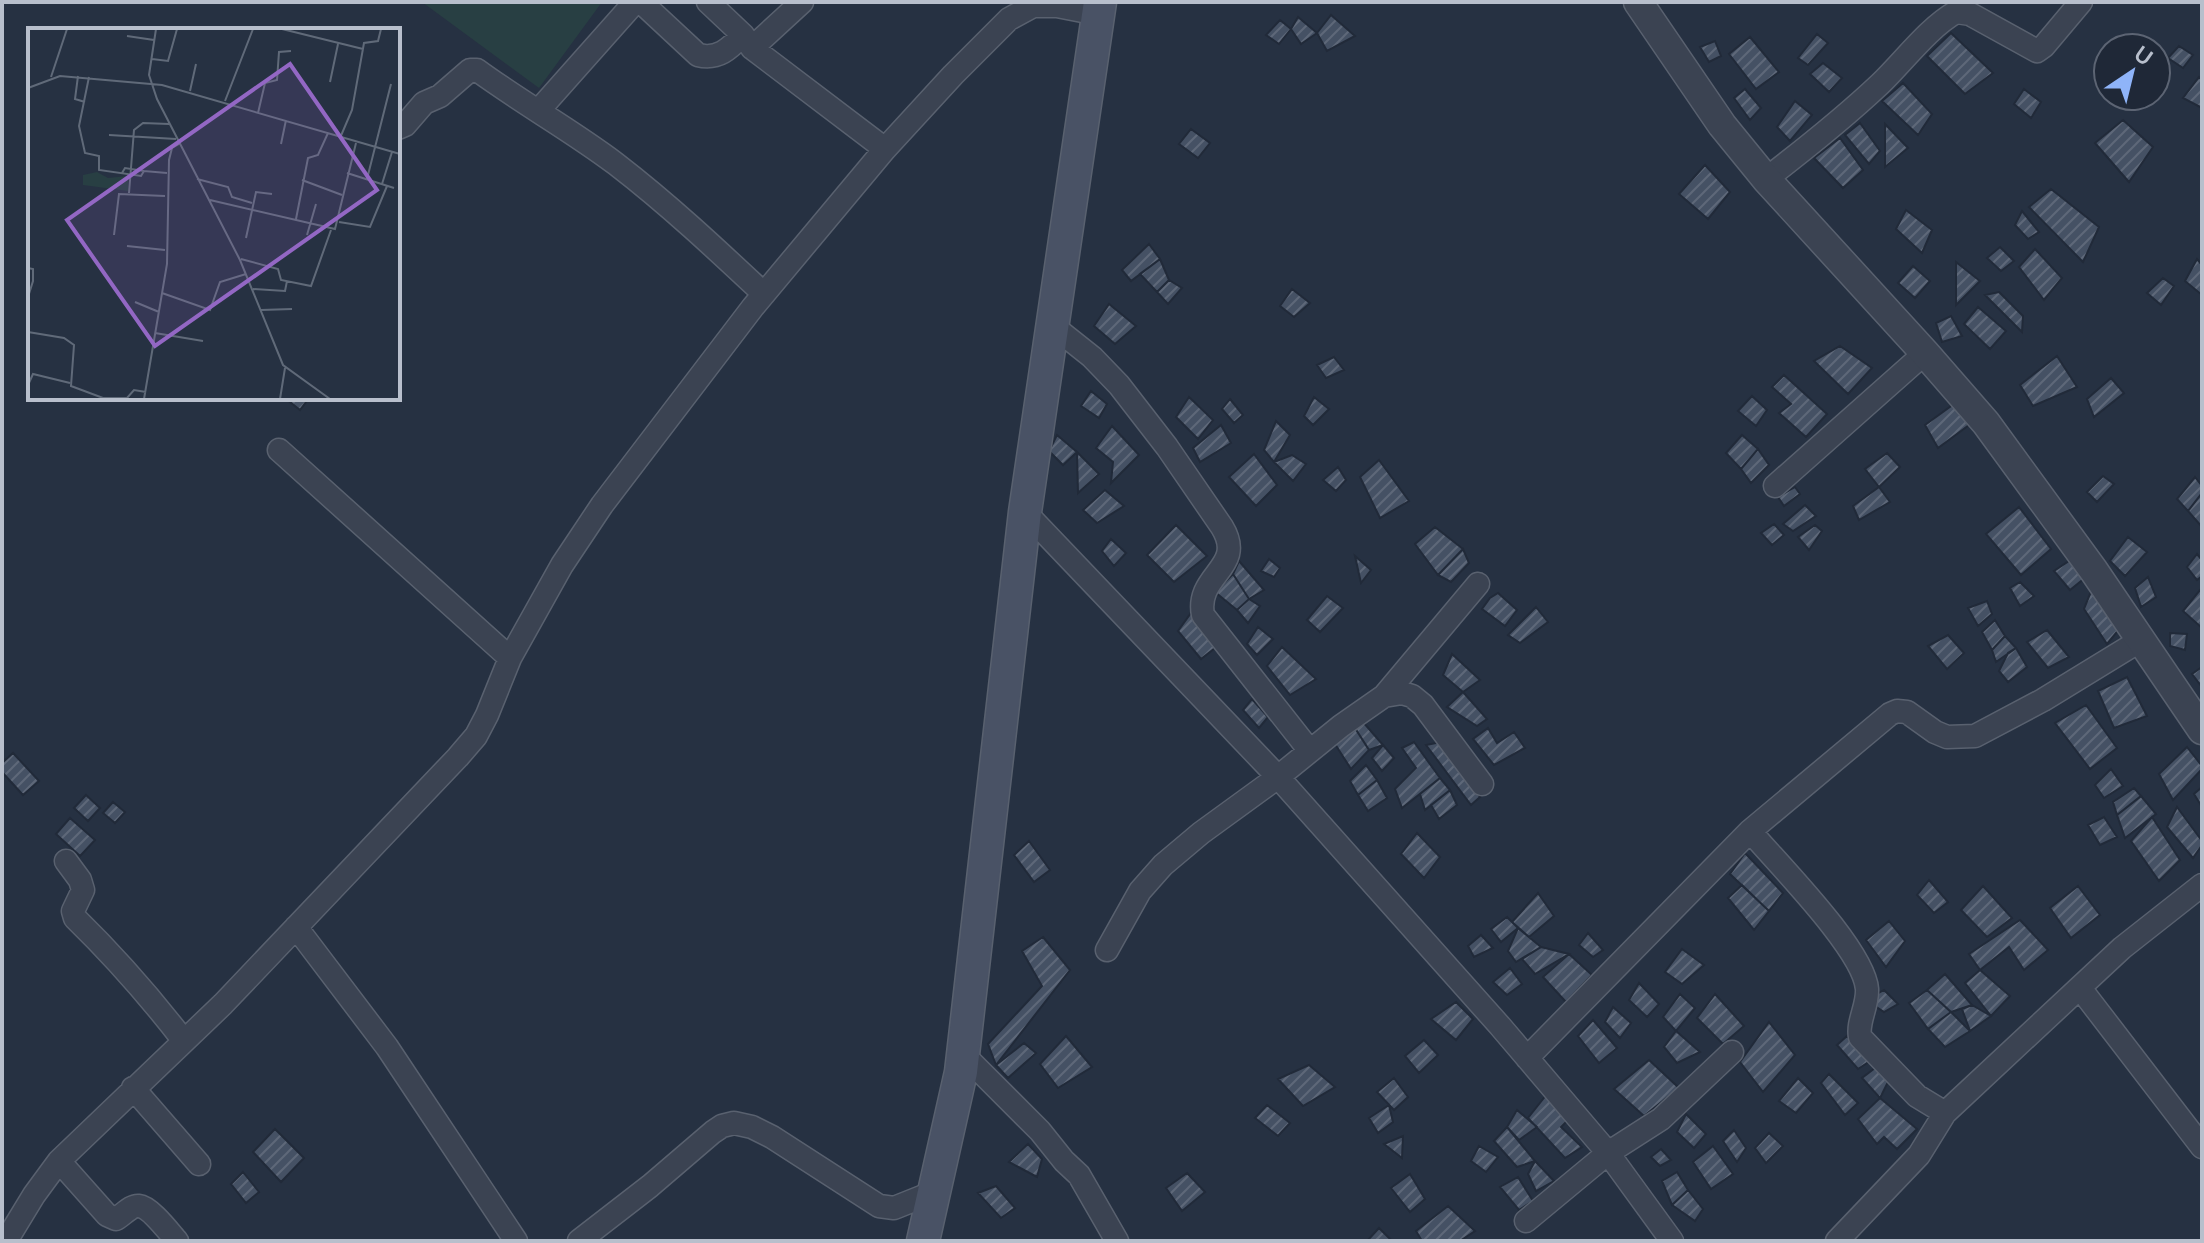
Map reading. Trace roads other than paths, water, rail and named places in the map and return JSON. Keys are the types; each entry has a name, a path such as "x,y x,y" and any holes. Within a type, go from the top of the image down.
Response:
{"main road":[{"path":"923,1241 961,1072 1025,512 1099,8"}],"street":[{"path":"539,110 635,2"},
{"path":"641,2 698,55 708,57 747,42 802,2"},
{"path":"708,2 747,42 885,149"},
{"path":"1638,2 1722,125 1766,179 1986,423 2085,558 2200,724"},
{"path":"1766,179 1880,84 1942,20 1956,12 1970,14 2037,51 2081,2"},
{"path":"6,1241 59,1161 223,1004 476,736 510,658 562,565 602,505 764,294 885,149 1009,19 1033,6 1099,8"},
{"path":"400,127 424,103 440,96 470,70 477,70 614,163 676,212 764,294"},
{"path":"1053,326 1092,357 1119,385 1167,447 1230,539 1229,557 1203,597 1203,615 1310,751"},
{"path":"1775,486 1925,353"},
{"path":"279,450 510,658"},
{"path":"1025,512 1278,777 1608,1153 1672,1241"},
{"path":"1107,950 1140,891 1163,865 1384,696 1478,584"},
{"path":"1527,1058 1750,831 1890,714 1907,712 1947,737 1975,736 2043,700 2141,640"},
{"path":"1384,696 1402,693 1423,705 1482,784"},
{"path":"1750,831 1843,938 1867,988 1858,1032 1860,1037 1917,1096 1945,1113"},
{"path":"66,861 80,880 83,890 73,911 75,918 135,980 184,1041"},
{"path":"1837,1241 1919,1155 1945,1113 2122,948 2202,885"},
{"path":"296,927 387,1047 516,1241"},
{"path":"2080,988 2194,1117 2202,1147"},
{"path":"1526,1221 1608,1153 1661,1119 1732,1052"},
{"path":"963,1054 1079,1175 1117,1241"},
{"path":"133,1088 199,1164"},
{"path":"579,1241 713,1132 734,1123 752,1127 772,1137 879,1206 894,1208 934,1192"},
{"path":"59,1161 107,1215 116,1219 135,1206 141,1206 177,1241"}]}
